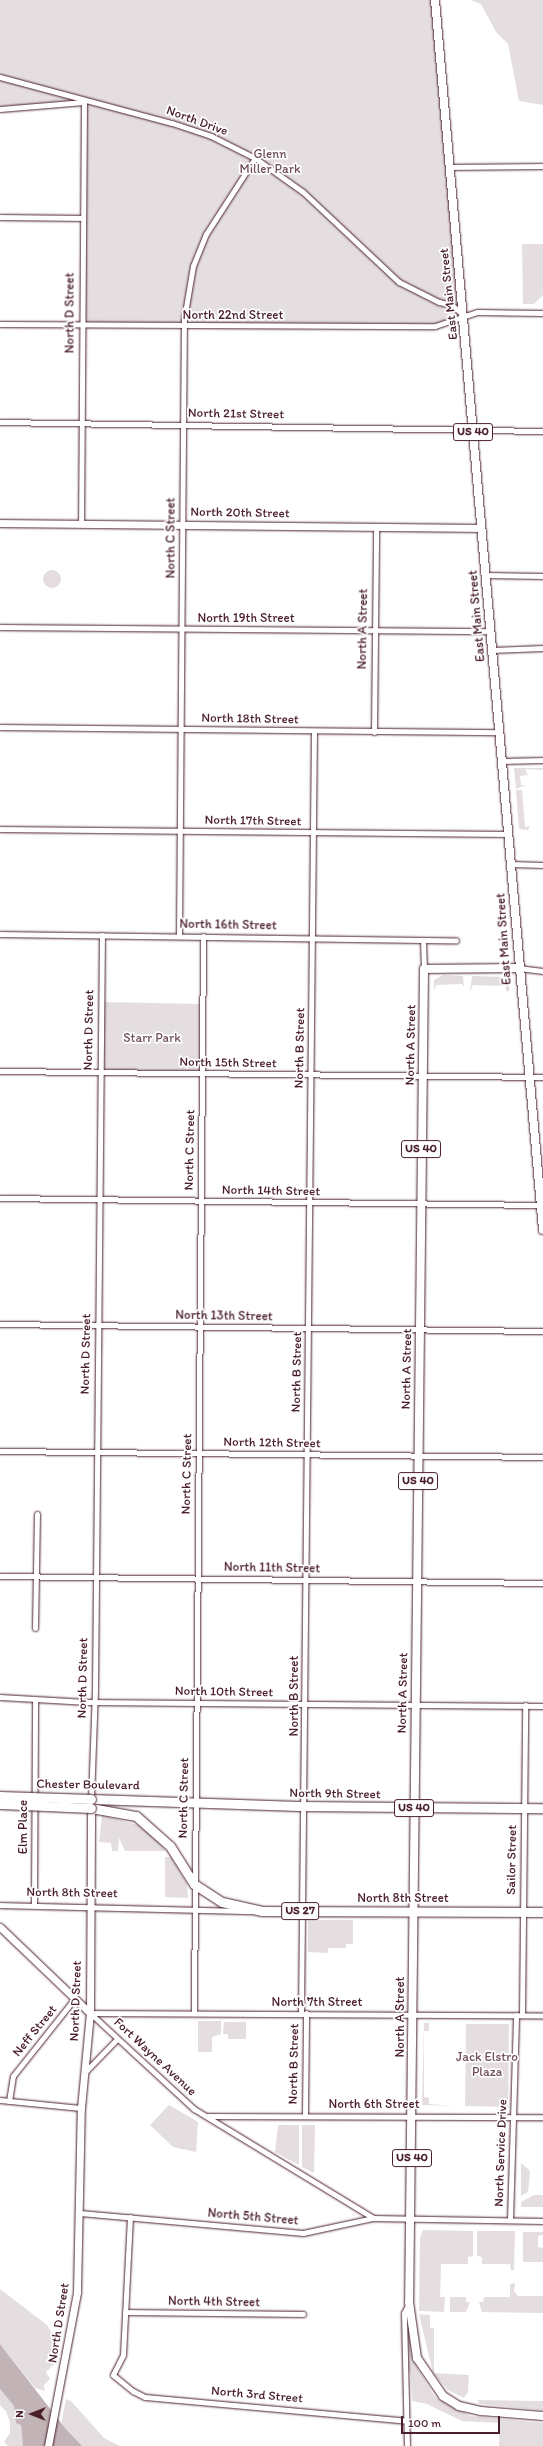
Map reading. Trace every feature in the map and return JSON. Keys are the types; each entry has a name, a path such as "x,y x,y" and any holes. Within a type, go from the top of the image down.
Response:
{"highway":[{"name":"Chester Boulevard","path":"0,1796 91,1803 136,1816"},
{"name":"Chester Boulevard","path":"0,1804 176,1800"},
{"name":"North 9th Street","path":"176,1800 304,1806 543,1808"},
{"name":"North 8th Street","path":"136,1816 157,1832 170,1846 194,1884 222,1902 262,1911 543,1912"}],"main road":[{"name":"East Main Street","path":"435,0 473,428 480,528 491,631 506,834 511,864 518,968 542,1205 543,1230"},
{"path":"424,969 518,968"},
{"name":"North A Street","path":"409,2302 413,2116 412,2014 416,1581 424,969"},
{"name":"US 40","path":"409,2302 418,2358 443,2396 459,2406 481,2411 543,2416"}],"street":[{"name":"North Drive","path":"0,78 84,102 172,123 210,136 255,158 303,192 399,282 434,300 452,304 463,315"},
{"path":"0,109 84,102"},
{"name":"North D Street","path":"81,524 84,102"},
{"name":"North C Street","path":"179,936 183,326 193,266 206,234 255,158"},
{"path":"449,167 543,166"},
{"path":"0,217 83,218"},
{"name":"North 22nd Street","path":"0,324 435,326 463,315 477,312 543,313"},
{"name":"North 21st Street","path":"0,422 473,428 543,431"},
{"name":"North 20th Street","path":"0,523 480,528"},
{"name":"North A Street","path":"374,732 376,527"},
{"path":"486,575 543,576"},
{"name":"North 19th Street","path":"0,627 491,631"},
{"path":"492,650 543,648"},
{"name":"North 18th Street","path":"0,727 374,732 499,732"},
{"name":"North B Street","path":"305,2115 303,1911 314,731"},
{"path":"501,761 543,760"},
{"name":"North 17th Street","path":"0,829 506,834"},
{"path":"511,864 543,865"},
{"name":"North 16th Street","path":"0,934 456,940"},
{"name":"North D Street","path":"48,2446 73,2323 78,2264 80,2213 81,2108 90,2013 91,1803 95,1702 102,935"},
{"name":"North C Street","path":"194,2012 203,936"},
{"name":"North A Street","path":"423,940 424,969"},
{"path":"518,968 543,971"},
{"name":"North 15th Street","path":"0,1071 422,1077 543,1077"},
{"name":"North 14th Street","path":"0,1198 542,1205"},
{"name":"North 13th Street","path":"0,1324 543,1331"},
{"name":"North 12th Street","path":"0,1450 543,1457"},
{"path":"35,1628 37,1514"},
{"name":"North 11th Street","path":"0,1576 543,1582"},
{"name":"North 10th Street","path":"0,1697 95,1702 543,1706"},
{"name":"Elm Place","path":"34,1905 35,1700"},
{"name":"Sailor Street","path":"522,2015 525,1705"},
{"name":"North 8th Street","path":"0,1905 190,1908 195,1911 262,1911"},
{"name":"Fort Wayne Avenue","path":"0,1927 178,2098 373,2218"},
{"name":"Neff Street","path":"9,2101 13,2076 75,1998"},
{"name":"North 7th Street","path":"90,2013 194,2012 543,2015"},
{"name":"North Service Drive","path":"510,2220 516,2015"},
{"path":"84,2073 118,2039"},
{"path":"0,2100 81,2108"},
{"name":"North 6th Street","path":"206,2116 305,2115 543,2117"},
{"name":"North 5th Street","path":"80,2213 303,2233 373,2218 543,2221"},
{"path":"124,2312 130,2217"},
{"name":"North A Street","path":"407,2446 404,2313 409,2302"},
{"name":"North 4th Street","path":"124,2312 303,2314"},
{"name":"North 3rd Street","path":"124,2312 123,2355 113,2374 145,2397 407,2421"}],"green space":[{"name":"Glenn Miller Park","path":"0,0 435,0 463,315 446,324 82,325 84,102 0,109"},
{"path":"470,0 543,0 543,105 519,101 508,44 496,32 481,4"},
{"path":"522,244 543,244 543,295 534,304 523,304"},
{"path":"52,570 58,573 61,579 58,585 52,588 46,585 43,579 46,573"},
{"path":"514,768 543,768 543,770 525,769 528,775 520,776 521,785 526,785 516,789"},
{"path":"516,790 522,790 525,827 530,826 528,830 519,829"},
{"path":"443,975 463,976 464,987 462,984 436,985 434,991 434,980"},
{"path":"472,976 506,977 510,990 506,992 506,986 473,985 470,992"},
{"name":"Starr Park","path":"101,1002 203,1004 202,1073 101,1072"},
{"path":"102,1815 138,1825 158,1840 165,1851 125,1851 119,1838 118,1851 112,1851 111,1843 99,1842"},
{"path":"165,1857 171,1857 187,1884 188,1898 165,1897"},
{"path":"308,1920 353,1920 353,1944 346,1944 346,1948 328,1948 328,1953 308,1952"},
{"path":"198,2021 221,2021 221,2034 212,2037 212,2052 198,2052"},
{"path":"224,2022 246,2022 246,2039 228,2039 228,2034 223,2034"},
{"path":"424,2023 429,2023 429,2031 424,2031 424,2097 429,2098 429,2104 454,2106 422,2105"},
{"name":"Jack Elstro Plaza","path":"466,2024 509,2024 508,2107 465,2106"},
{"path":"169,2105 198,2122 196,2152 173,2147 150,2125"},
{"path":"278,2125 299,2125 299,2165 275,2152"},
{"path":"302,2125 315,2125 314,2173 302,2167"},
{"path":"521,2163 530,2171 528,2192 521,2196"},
{"path":"534,2195 543,2195 543,2207 521,2207 521,2202"},
{"path":"423,2230 473,2231 473,2256 468,2257 468,2264 441,2264 440,2297 445,2297 444,2312 419,2311 420,2238"},
{"path":"477,2231 515,2231 514,2270 511,2270 510,2264 482,2264 482,2257 477,2256"},
{"path":"523,2232 543,2232 543,2235 538,2236 538,2247 543,2248 543,2262 523,2262"},
{"path":"515,2283 514,2291 518,2296 543,2296 543,2313 482,2312 479,2302 483,2302 484,2297 510,2297 510,2284"},
{"path":"0,2289 47,2325 58,2343 58,2353 51,2350 49,2358 55,2363 46,2372 50,2379 44,2385 45,2391 35,2388 0,2344"},
{"path":"450,2297 466,2297 466,2302 470,2302 466,2312 450,2312"},
{"path":"419,2314 430,2315 430,2328 434,2328 434,2373 469,2375 468,2392 464,2398 448,2390 433,2373"},
{"path":"406,2319 415,2364 435,2397 470,2416 543,2423 543,2446 499,2446 499,2423 462,2421 427,2404 412,2401 411,2375 405,2365"},
{"path":"0,2389 14,2406 21,2425 23,2446 8,2446 4,2442 10,2433 10,2423 6,2411 0,2405"},
{"path":"66,2399 71,2401 104,2438 120,2446 82,2446 61,2424"},
{"path":"477,2400 543,2401 543,2410 480,2404"}],"shaded area":[{"path":"0,2344 65,2428 82,2446 23,2446 21,2425 16,2423 14,2406 0,2389"}]}
